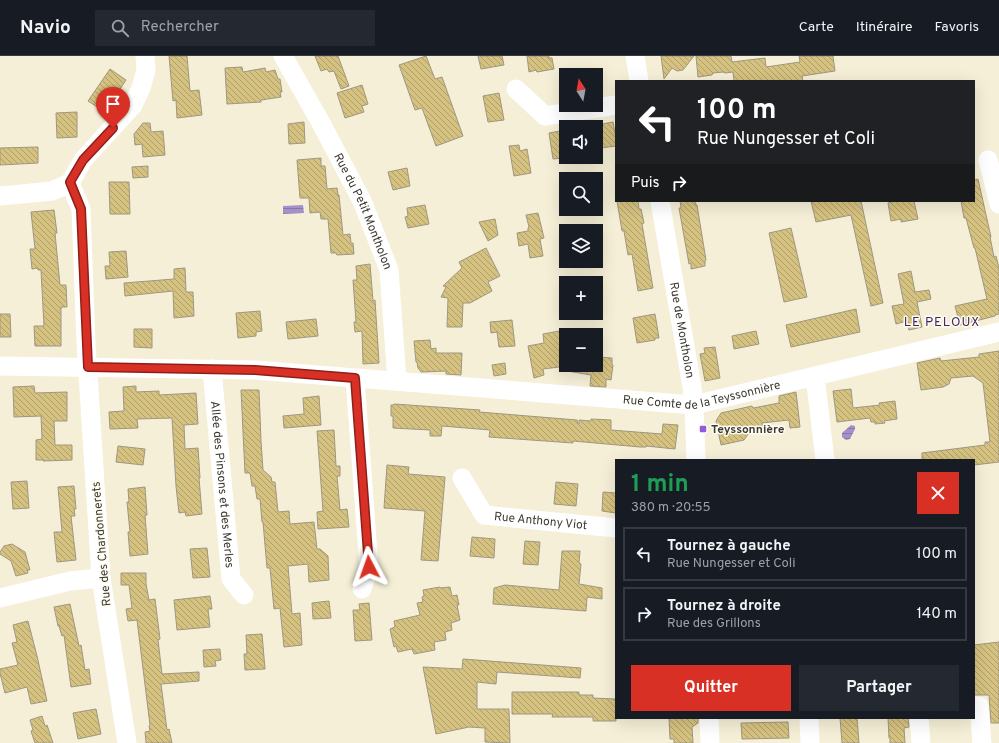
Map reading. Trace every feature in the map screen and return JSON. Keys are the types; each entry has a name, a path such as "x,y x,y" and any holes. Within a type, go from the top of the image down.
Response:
{"street":[{"path":"0,196 52,191 70,182 83,160 133,105 141,88 146,70 144,56"},
{"name":"Rue du Petit Montholon","path":"283,56 363,202 388,270 397,381"},
{"path":"635,56 639,80"},
{"path":"516,89 545,116 615,105"},
{"path":"988,160 999,204"},
{"name":"Rue des Chardonnerets","path":"70,182 81,209 88,367 101,578 127,743"},
{"name":"Rue de Montholon","path":"660,202 692,387 696,459"},
{"name":"Rue Comte de la Teyssonnière","path":"0,366 255,370 694,405 999,332"},
{"name":"Allée des Pinsons et des Merles","path":"212,369 231,579 244,594"},
{"path":"815,376 825,459"},
{"path":"355,378 369,567 362,589"},
{"name":"Rue Anthony Viot","path":"462,478 484,515 615,528"},
{"path":"0,598 70,581 101,578"},
{"path":"975,706 979,706 982,743"},
{"path":"709,719 710,743"},
{"path":"810,719 810,743"},
{"path":"920,719 921,743"}],"shaded area":[{"path":"303,205 304,213 283,214 283,206"},
{"path":"851,425 855,426 855,429 850,439 846,440 842,437 842,433"}],"building":[{"path":"169,56 187,56 190,91 199,90 202,115 177,118 176,100 173,101"},
{"path":"315,56 338,56 349,86 341,89 334,71 329,72 327,69 321,71"},
{"path":"426,56 435,79 442,77 463,136 436,146 422,108 415,110 399,65"},
{"path":"478,56 502,56 504,65 481,69"},
{"path":"527,56 549,56 549,58 552,58 554,69 529,72"},
{"path":"661,56 694,56 683,70 677,71 672,68 664,79"},
{"path":"696,56 731,56 732,62 765,58 766,67 800,62 799,56 833,56 835,71 802,76 803,80 734,80 733,72 713,73 712,75 698,77"},
{"path":"242,67 243,72 265,68 266,72 275,70 278,79 280,79 282,92 280,92 281,97 261,100 261,102 227,104 225,68"},
{"path":"110,69 126,80 105,112 88,101"},
{"path":"362,85 368,104 362,106 364,112 345,118 337,93"},
{"path":"499,93 504,120 488,122 483,96"},
{"path":"77,112 77,137 57,138 56,113"},
{"path":"304,122 305,143 289,144 288,124"},
{"path":"613,122 615,146 603,148 603,124"},
{"path":"143,123 150,123 151,132 163,131 165,155 143,157 142,144 135,145 134,134"},
{"path":"559,131 559,158 553,159 549,133"},
{"path":"519,145 520,151 527,149 531,173 514,176 509,146"},
{"path":"38,147 38,163 0,165 0,148"},
{"path":"321,158 321,166 325,166 327,189 337,188 343,235 350,234 354,254 337,255 336,253 331,253 328,219 321,219 320,212 310,213 309,198 300,198 297,160"},
{"path":"148,166 148,177 133,178 132,167"},
{"path":"407,168 410,186 393,190 388,172"},
{"path":"978,179 994,257 996,256 999,268 999,314 960,325 955,306 987,299 975,248 966,218 964,218 961,202 975,202 975,180"},
{"path":"109,182 129,182 130,214 110,214"},
{"path":"617,202 638,202 644,223 642,224 653,288 638,291 632,254 628,255 624,231 622,231"},
{"path":"680,202 695,202 697,205 706,260 705,266 691,269 679,208 681,208"},
{"path":"811,202 861,202 883,303 871,306 851,215 816,222"},
{"path":"914,202 918,219 901,222 901,219 891,221 888,203"},
{"path":"425,205 429,224 408,228 405,217 408,216 407,208"},
{"path":"54,210 60,285 66,285 67,307 61,307 61,346 35,346 34,326 44,326 41,270 38,270 38,268 32,269 30,249 35,249 31,212"},
{"path":"538,213 544,238 540,239 543,256 530,258 528,244 519,246 517,233 528,231 529,227 526,215"},
{"path":"495,219 498,235 488,241 479,222"},
{"path":"791,228 807,297 784,302 769,233"},
{"path":"486,248 500,276 488,282 492,291 470,303 463,303 462,327 447,327 448,298 441,297 446,287 443,286 462,268 459,262"},
{"path":"126,251 128,277 106,279 105,266 110,266 109,252"},
{"path":"370,264 373,301 375,300 379,363 363,364 362,331 355,332 354,322 356,322 353,280 357,280 356,266"},
{"path":"185,268 186,292 193,292 194,316 174,318 173,291 125,296 124,283 174,279 174,269"},
{"path":"911,271 915,292 929,290 931,299 917,302 922,327 909,330 907,321 896,324 892,306 904,304 898,274"},
{"path":"856,309 860,332 791,347 786,325"},
{"path":"260,311 262,331 256,332 256,336 238,338 236,313"},
{"path":"0,314 10,314 11,337 0,337"},
{"path":"655,314 659,338 637,343 633,318"},
{"path":"316,319 318,336 288,339 286,322"},
{"path":"512,320 515,346 499,347 497,332 491,333 490,322"},
{"path":"134,329 152,329 152,348 134,347"},
{"path":"559,331 559,367 543,369 544,375 534,378 528,346 544,343 543,334"},
{"path":"756,331 759,344 734,349 732,336"},
{"path":"430,340 431,349 436,348 436,353 462,353 461,375 446,374 446,371 421,372 416,362 414,341"},
{"path":"715,347 720,378 705,381 700,354 705,353 704,348"},
{"path":"999,351 999,462 975,465 975,459 922,459 922,453 985,445 985,442 990,442 983,383 973,376 951,378 949,384 943,387 921,390 917,363 940,358 941,361 979,357 979,354"},
{"path":"603,357 612,358 613,365 611,380 606,379 606,387 590,386 591,375 573,372 603,372"},
{"path":"505,363 506,374 494,376 492,365"},
{"path":"34,386 35,393 67,392 67,421 54,421 55,445 72,445 72,460 36,460 36,440 42,439 41,416 14,417 13,387"},
{"path":"136,386 136,392 159,391 159,395 196,393 198,424 184,425 185,449 198,448 202,514 186,516 185,512 179,513 172,418 137,419 138,428 110,429 109,412 124,411 123,387"},
{"path":"851,389 853,408 880,405 879,403 895,401 897,419 884,421 885,423 875,424 875,422 871,422 870,418 837,422 833,391"},
{"path":"241,390 259,390 263,470 271,477 272,482 275,482 278,512 289,511 290,524 314,522 317,549 320,549 328,556 329,580 309,582 308,564 288,566 292,614 300,613 302,645 284,647 280,608 274,609 270,568 267,568 260,499 257,499 255,486 252,486 250,473 245,473"},
{"path":"796,392 800,427 790,428 789,420 762,423 763,427 751,430 744,440 721,445 716,421 721,413 752,406 753,408 779,403 779,396"},
{"path":"319,396 321,425 284,428 283,416 304,414 303,398"},
{"path":"391,405 480,410 479,412 577,420 578,424 579,420 611,420 611,430 662,434 663,424 678,425 675,449 573,441 573,443 489,437 490,430 442,426 441,436 430,436 430,430 393,428"},
{"path":"334,430 336,466 340,466 340,476 337,476 340,510 347,509 349,527 318,529 317,512 323,511 317,431"},
{"path":"118,446 145,449 143,465 116,462"},
{"path":"387,465 409,467 408,474 445,477 438,561 421,560 425,511 384,508"},
{"path":"27,481 29,508 13,509 11,482"},
{"path":"556,482 578,484 576,506 554,504"},
{"path":"74,486 76,509 74,509 75,516 71,516 76,560 57,562 54,532 62,532 58,487"},
{"path":"145,487 147,515 145,515 148,554 130,556 128,532 130,532 127,502 129,502 128,489"},
{"path":"603,492 615,493 615,513 602,511"},
{"path":"472,537 495,539 494,558 470,556"},
{"path":"525,541 540,542 538,565 523,564"},
{"path":"12,544 25,552 30,570 27,570 28,573 16,576 11,561 0,554 4,546"},
{"path":"207,548 210,577 193,578 190,549"},
{"path":"562,551 580,551 579,563 581,564 579,584 602,588 602,599 587,597 586,611 493,604 494,588 505,585 559,590"},
{"path":"121,573 146,573 146,584 149,600 155,599 160,639 158,640 162,674 199,672 199,681 161,684 167,730 169,729 172,743 146,743 145,732 150,731 150,725 137,620 128,621 126,609 132,608 129,585 121,585"},
{"path":"450,587 452,596 457,595 460,620 451,623 452,630 445,632 446,640 434,642 435,650 414,654 412,649 398,652 396,646 394,647 390,629 395,627 394,621 420,615 417,603 423,602 423,590"},
{"path":"210,596 212,609 208,609 210,627 177,630 174,600"},
{"path":"329,601 331,618 313,619 312,603"},
{"path":"369,603 372,640 355,641 353,610 360,610 359,604"},
{"path":"70,604 79,646 81,645 85,670 89,669 91,684 71,687 64,635 62,636 58,626 54,607"},
{"path":"28,621 47,701 31,704 27,687 5,693 0,673 0,669 18,665 12,643 17,642 13,625"},
{"path":"262,634 265,669 245,670 244,654 247,654 246,635"},
{"path":"999,642 999,723 991,723 989,695 975,695 975,645"},
{"path":"220,649 221,660 215,661 216,666 204,667 203,650"},
{"path":"463,659 581,668 580,678 497,672 496,684 477,682 477,709 509,709 510,743 485,742 485,728 469,727 436,734 423,667 462,669"},
{"path":"512,692 579,692 579,695 593,695 593,698 615,699 616,721 593,721 593,717 552,717 553,714 512,714"},
{"path":"96,709 101,734 78,739 73,713"},
{"path":"42,716 45,726 47,725 53,743 35,743 31,731 33,730 30,720"},
{"path":"669,719 698,719 698,723 692,727 693,743 674,743 674,739 670,739"},
{"path":"840,719 857,719 859,743 842,743"},
{"path":"888,719 908,719 909,727 904,728 905,743 890,743"},
{"path":"788,722 789,738 742,739 741,723"}],"place":[{"name":"Teyssonnière","path":"703,429"}],"district":[{"name":"LE PELOUX","path":"942,321"}],"route":[{"path":"113,128 83,160 70,182 81,209 88,367 255,370 355,378 369,567"}]}
